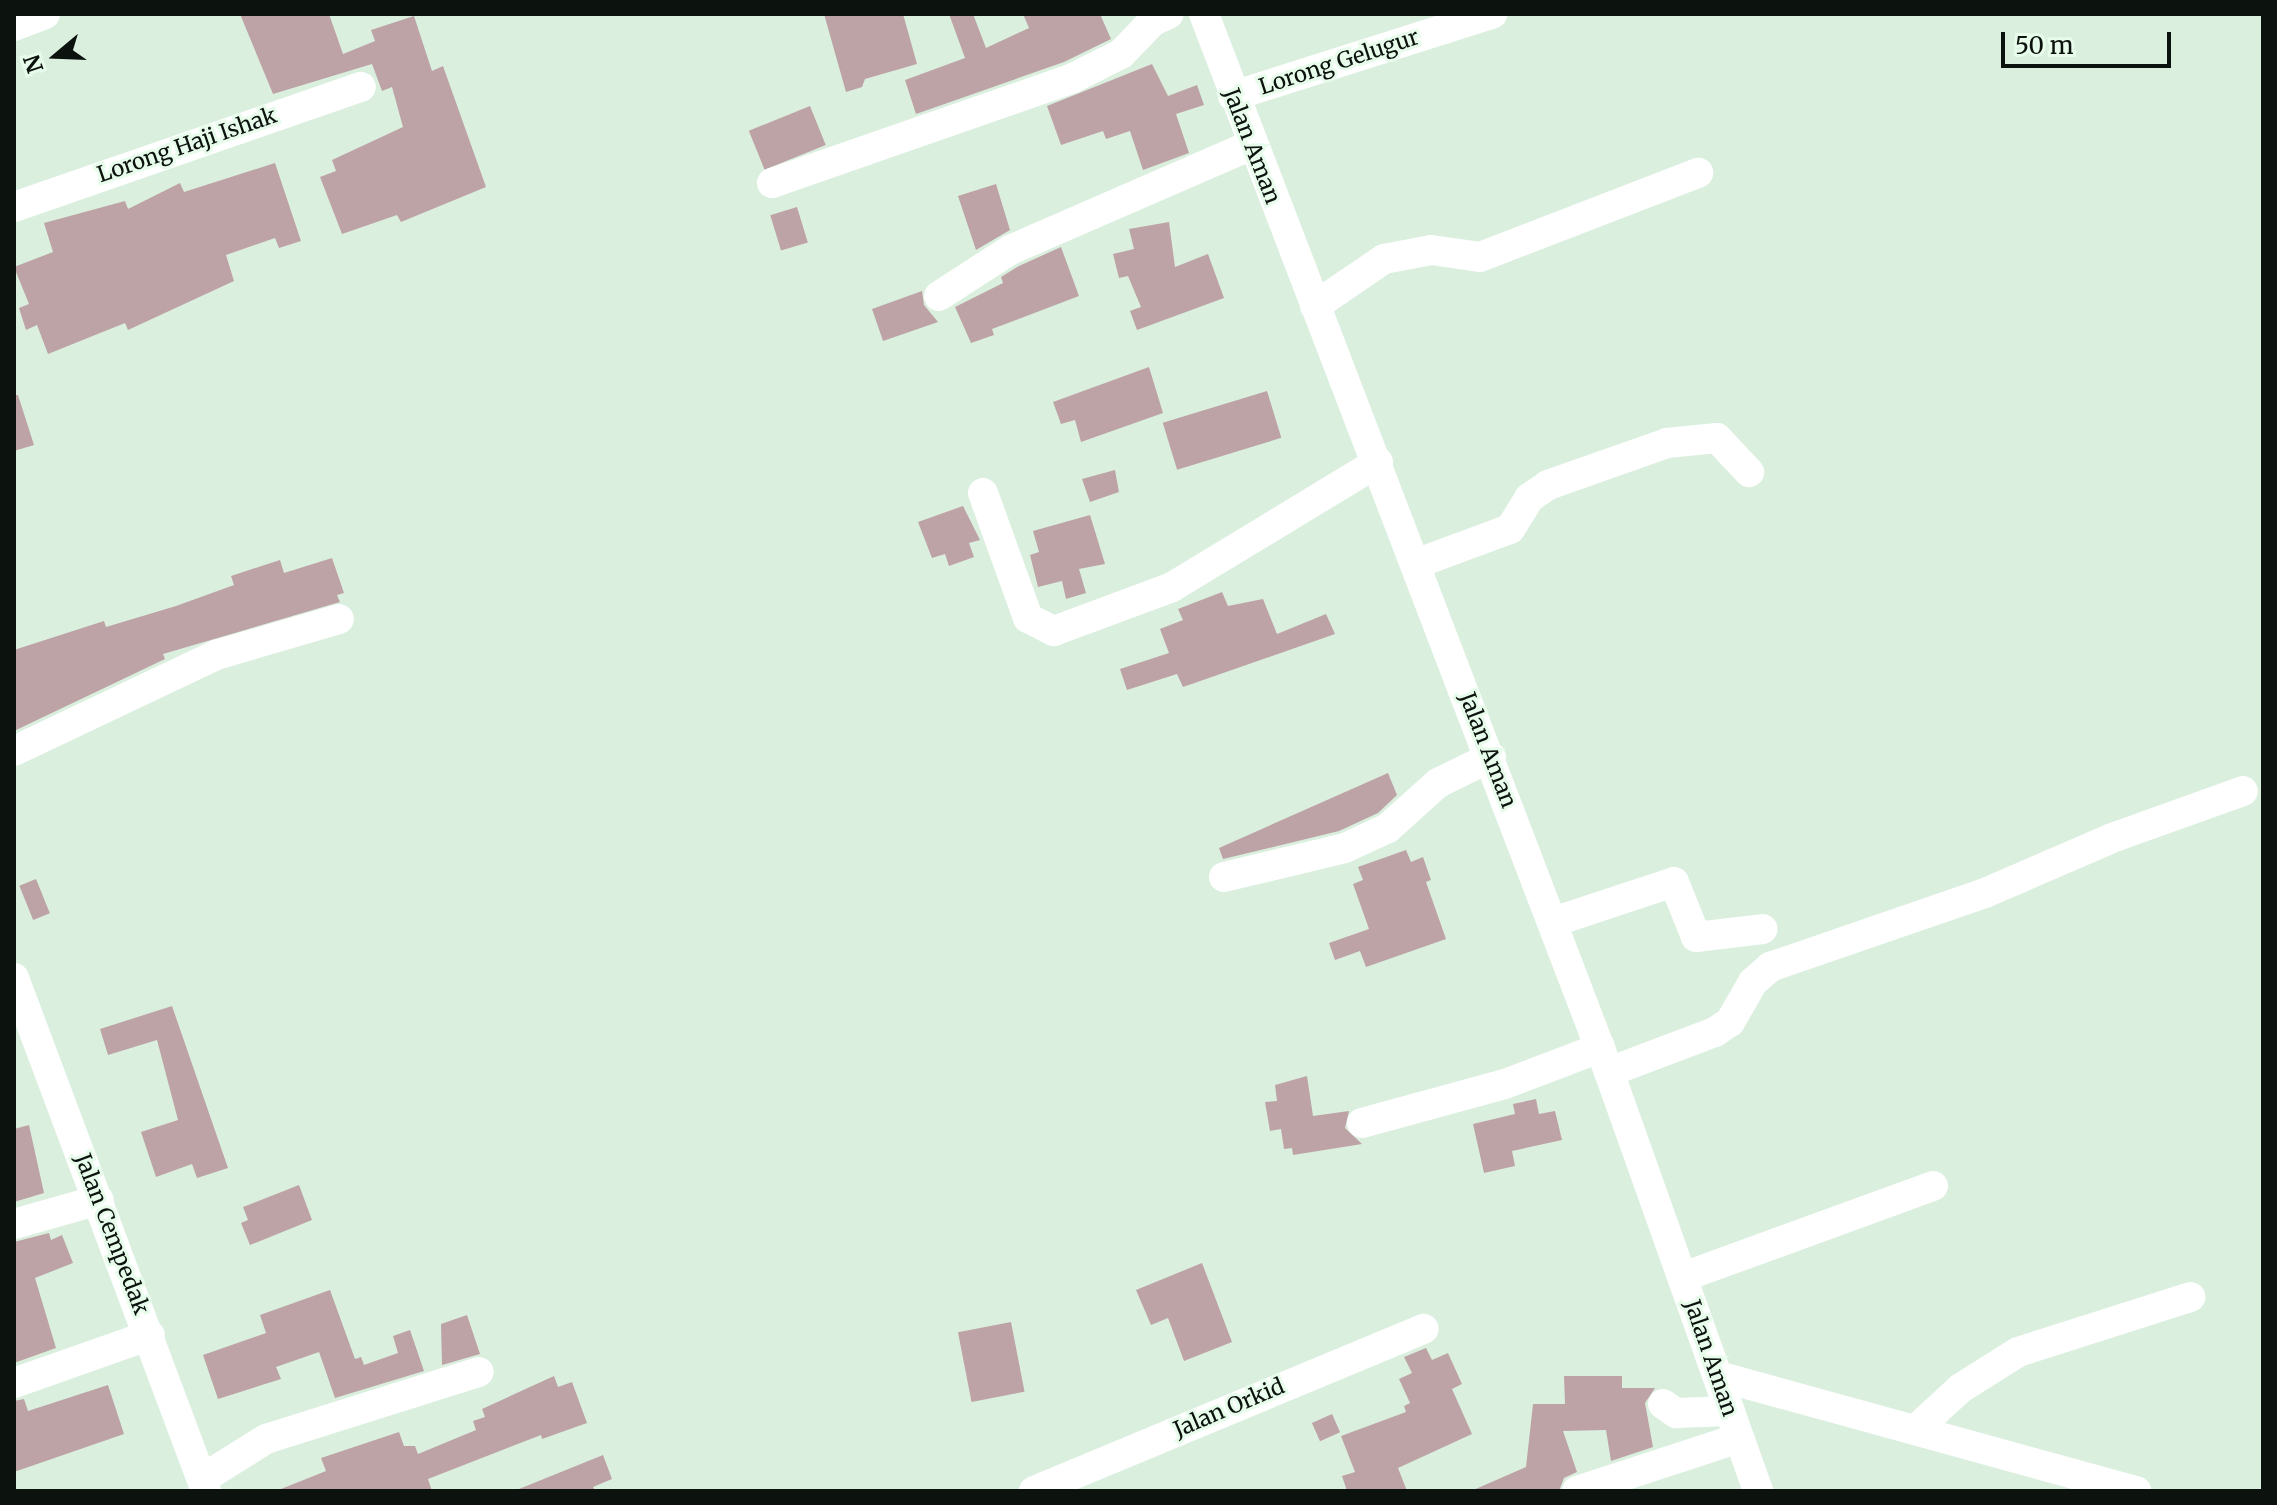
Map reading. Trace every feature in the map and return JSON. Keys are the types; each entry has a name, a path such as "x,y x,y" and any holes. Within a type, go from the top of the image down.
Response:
{"street":[{"path":"14,26 45,14"},
{"path":"772,183 1071,79 1121,54 1153,21 1169,14"},
{"name":"Jalan Aman","path":"1204,14 1251,145 1418,563 1605,1060 1758,1491"},
{"name":"Lorong Gelugur","path":"1233,96 1492,14"},
{"name":"Lorong Haji Ishak","path":"14,207 361,87"},
{"path":"939,296 1010,250 1251,145"},
{"path":"1315,306 1384,259 1431,250 1480,257 1698,173"},
{"path":"1418,563 1510,529 1529,498 1548,485 1667,443 1717,438 1749,472"},
{"path":"983,493 1028,618 1054,631 1172,587 1378,462"},
{"path":"14,751 216,655 339,619"},
{"path":"1224,877 1305,861 1360,841 1388,828 1438,783 1491,757"},
{"path":"1362,1123 1715,1032 1730,1022 1753,982 1770,967 1985,893 2112,838 2243,791"},
{"path":"1553,922 1674,882 1696,937 1763,929"},
{"name":"Jalan Cempedak","path":"14,978 204,1485"},
{"path":"1683,1277 1933,1186"},
{"path":"14,1224 99,1200"},
{"path":"1915,1430 1961,1388 2018,1352 2190,1297"},
{"name":"Jalan Orkid","path":"1034,1491 1424,1329"},
{"path":"14,1383 150,1335"},
{"path":"204,1485 266,1439 479,1372"},
{"path":"1718,1376 2136,1491"},
{"path":"1663,1404 1676,1413 1735,1424"},
{"path":"1577,1491 1735,1424"}],"building":[{"path":"240,14 329,14 343,54 375,41 371,30 414,16 432,71 443,66 486,187 401,222 397,215 342,234 320,177 336,171 332,160 403,127 392,87 382,91 372,64 273,94"},
{"path":"824,14 903,14 917,64 865,79 862,87 846,92"},
{"path":"949,14 973,14 986,48 1029,28 1023,14 1100,14 1111,39 1064,62 916,114 905,80 965,58"},
{"path":"1152,64 1168,96 1197,85 1204,105 1176,114 1189,153 1143,170 1130,131 1106,139 1103,131 1061,145 1047,106"},
{"path":"810,106 826,145 765,170 749,131"},
{"path":"275,163 301,241 279,248 275,238 226,255 234,281 128,330 125,323 48,354 37,325 26,330 19,308 29,304 14,267 53,252 44,223 125,201 128,209 180,183 184,192"},
{"path":"996,184 1010,230 976,250 958,196"},
{"path":"797,207 808,242 781,251 770,215"},
{"path":"1169,222 1175,267 1208,254 1224,298 1137,330 1130,311 1141,307 1128,276 1119,278 1113,254 1134,249 1129,229"},
{"path":"1061,247 1079,296 992,329 994,335 971,343 955,307 1003,283 1001,277 1019,266"},
{"path":"922,291 924,305 938,322 883,341 872,309"},
{"path":"1149,367 1163,413 1081,442 1075,420 1061,424 1053,402"},
{"path":"1267,391 1281,438 1177,470 1163,423"},
{"path":"14,395 18,395 34,445 14,451"},
{"path":"1115,470 1119,492 1090,502 1082,479"},
{"path":"963,506 980,540 969,543 974,557 949,566 945,554 932,558 918,522"},
{"path":"1090,515 1105,564 1079,569 1086,593 1066,599 1062,581 1038,587 1030,555 1039,552 1033,531"},
{"path":"332,558 344,593 337,595 340,602 163,654 165,659 14,731 14,650 104,621 106,627 176,606 234,585 231,576 280,560 284,573"},
{"path":"1222,592 1228,606 1263,599 1277,634 1326,614 1335,634 1183,687 1177,674 1127,690 1120,669 1169,653 1160,629 1183,620 1178,609"},
{"path":"1388,773 1397,795 1378,813 1339,831 1223,859 1219,848"},
{"path":"1406,850 1411,862 1423,857 1431,880 1426,882 1446,939 1366,967 1360,951 1335,960 1329,943 1369,929 1353,884 1363,880 1358,867"},
{"path":"36,879 50,913 33,920 19,886"},
{"path":"172,1006 228,1168 197,1178 192,1164 156,1177 141,1132 178,1120 157,1040 108,1055 100,1029"},
{"path":"1307,1076 1313,1116 1349,1111 1345,1128 1362,1144 1293,1155 1292,1148 1284,1149 1281,1129 1270,1131 1265,1102 1277,1101 1275,1085"},
{"path":"1536,1099 1539,1114 1555,1111 1562,1140 1512,1151 1515,1166 1484,1173 1473,1124 1515,1114 1513,1104"},
{"path":"29,1125 44,1193 14,1202 14,1129"},
{"path":"299,1185 312,1220 250,1245 241,1223 248,1220 243,1207"},
{"path":"49,1233 51,1240 62,1235 73,1263 35,1278 56,1348 14,1363 14,1242"},
{"path":"1202,1263 1232,1342 1184,1361 1168,1318 1151,1325 1136,1290"},
{"path":"330,1290 355,1359 361,1357 364,1365 398,1353 393,1336 410,1330 424,1371 335,1398 319,1352 276,1367 281,1379 218,1399 203,1355 266,1333 260,1315"},
{"path":"467,1315 480,1354 442,1365 441,1324"},
{"path":"1011,1322 1025,1392 972,1402 958,1332"},
{"path":"1426,1348 1432,1360 1448,1353 1462,1384 1452,1389 1472,1434 1398,1468 1407,1491 1347,1491 1342,1476 1355,1472 1341,1436 1406,1412 1404,1406 1410,1403 1399,1379 1412,1373 1404,1357"},
{"path":"554,1376 558,1387 572,1382 587,1423 542,1439 541,1435 428,1479 432,1491 276,1491 326,1471 321,1458 399,1432 404,1446 415,1446 418,1454 476,1430 473,1421 485,1417 482,1409"},
{"path":"1564,1376 1622,1376 1622,1388 1655,1388 1645,1403 1653,1447 1611,1461 1606,1430 1563,1431 1577,1472 1564,1478 1559,1491 1471,1491 1526,1467 1533,1404 1565,1404"},
{"path":"108,1385 124,1434 14,1472 14,1401 24,1399 28,1411"},
{"path":"1332,1414 1340,1432 1320,1441 1312,1423"},
{"path":"603,1455 612,1479 593,1487 595,1491 514,1491"}]}
